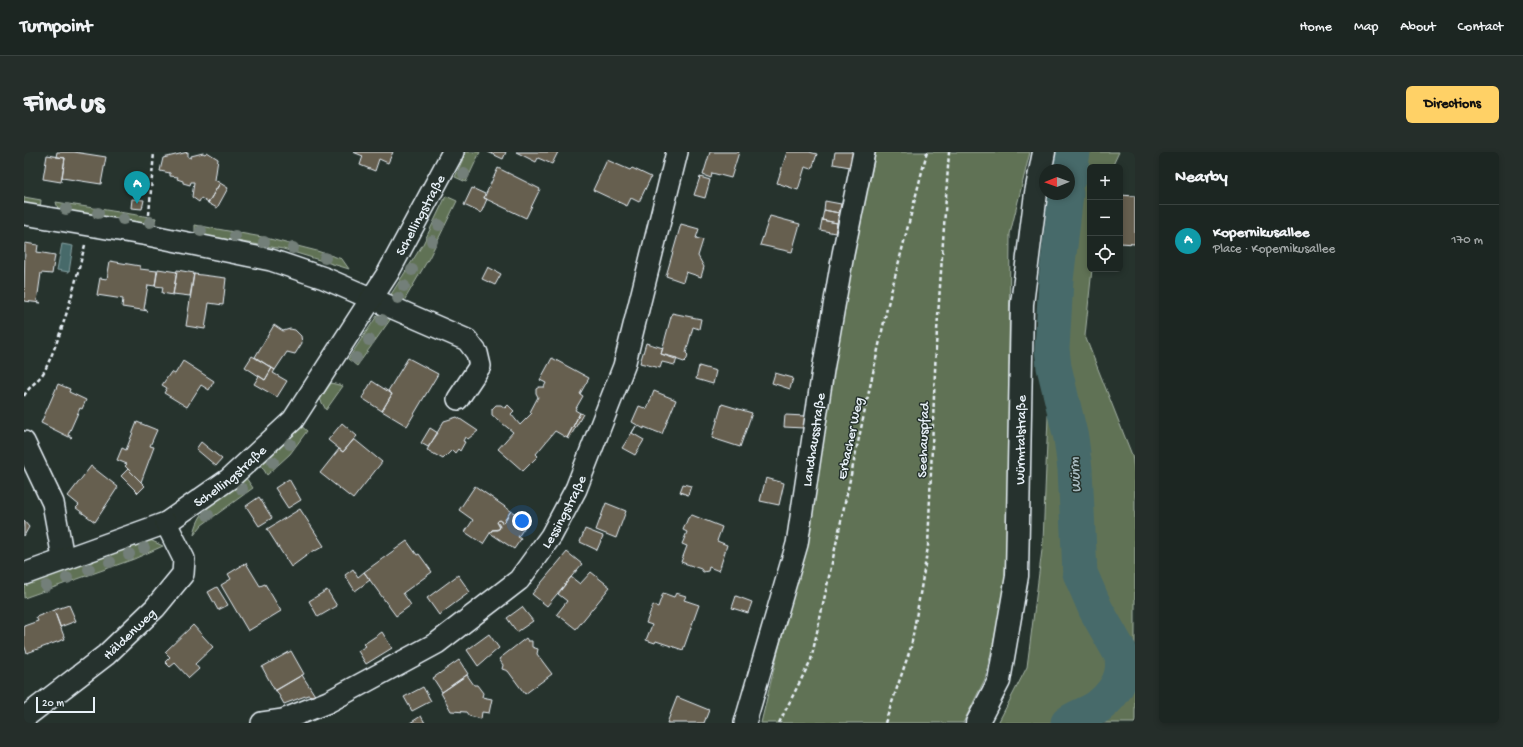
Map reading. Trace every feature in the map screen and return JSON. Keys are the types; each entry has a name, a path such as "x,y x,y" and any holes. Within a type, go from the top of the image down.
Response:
{"main road":[{"name":"Würmtalstraße","path":"977,723 999,681 1018,576 1022,304 1036,193 1044,152"}],"street":[{"name":"Schellingstraße","path":"24,574 63,558 166,523 229,479 293,420 388,274 453,152"},
{"name":"Lessingstraße","path":"262,723 283,720 328,702 437,644 519,580 551,536 576,489 624,366 678,152"},
{"name":"Landhausstraße","path":"745,723 797,544 826,354 864,152"},
{"path":"24,214 148,235 271,260 324,278 373,298 467,340 478,353 480,366 458,398"},
{"path":"24,442 53,503 63,558"},
{"name":"Häldenweg","path":"25,717 106,655 155,608 183,574 184,559 166,523"}],"path":[{"path":"148,235 154,152"},
{"name":"Erbacher Weg","path":"779,723 811,660 887,308 927,152"},
{"name":"Seehauspfad","path":"885,723 911,647 928,547 936,353 948,152"},
{"path":"24,396 28,389 44,372 53,352 68,307 91,225"}],"green space":[{"path":"466,152 480,152 466,182 455,177"},
{"path":"876,152 1030,152 1010,234 1008,500 1004,596 985,679 963,723 761,723 799,563 837,324"},
{"path":"1080,152 1119,152 1113,164 1087,164 1087,272 1092,272 1085,336 1132,455 1135,476 1135,663 1124,633 1096,588 1085,555 1090,455 1077,392 1058,354 1065,261 1073,200 1075,200 1075,188"},
{"path":"446,196 457,201 429,258 401,306 388,299 423,244"},
{"path":"24,197 41,200 40,209 24,206"},
{"path":"56,202 156,218 153,227 59,212"},
{"path":"195,225 262,237 317,251 342,259 349,269 283,249 195,234"},
{"path":"383,307 395,313 357,366 348,359"},
{"path":"331,383 343,386 326,410 320,399"},
{"path":"1056,387 1065,422 1071,456 1076,567 1085,601 1115,652 1119,668 1116,681 1096,704 1077,712 1063,723 998,723 1027,667 1043,542 1048,416 1052,388"},
{"path":"299,424 307,431 290,454 267,475 261,465"},
{"path":"246,478 253,488 202,525 194,535 201,516 213,502"},
{"path":"150,540 163,546 134,559 24,598 24,586 140,541"},
{"path":"1135,664 1135,723 1098,723 1111,714 1129,691"}],"water":[{"path":"62,244 73,246 69,272 57,270"}],"building":[{"path":"57,152 74,152 106,157 101,184 62,178 65,158 56,157"},
{"path":"188,152 188,157 191,158 191,156 203,153 205,154 207,152 218,159 215,180 220,183 208,203 201,198 199,202 192,197 194,182 191,182 190,185 183,183 183,181 177,179 178,177 170,176 170,173 160,171 163,158"},
{"path":"353,152 393,152 388,163 379,159 375,171 360,165 363,156"},
{"path":"488,152 506,152 503,159"},
{"path":"516,152 558,152 552,164 538,158 536,162"},
{"path":"710,152 739,152 731,178 712,173 711,178 703,175"},
{"path":"787,152 809,152 817,154 812,169 805,167 798,190 777,183"},
{"path":"835,152 853,152 850,167 833,164"},
{"path":"47,155 65,158 61,182 43,179"},
{"path":"607,160 630,170 632,168 651,177 639,202 631,198 627,206 593,190"},
{"path":"498,168 540,189 526,218 484,198"},
{"path":"700,177 710,180 705,198 694,195"},
{"path":"220,183 228,188 217,208 208,203"},
{"path":"472,188 485,194 484,198 487,199 481,213 464,205"},
{"path":"1123,195 1135,196 1135,244 1123,243"},
{"path":"132,199 144,200 142,209 131,208"},
{"path":"825,201 841,204 839,213 824,210"},
{"path":"824,210 839,213 837,223 822,220"},
{"path":"770,216 800,224 792,252 760,245"},
{"path":"822,220 837,223 835,233 820,230"},
{"path":"681,224 699,229 696,238 703,240 698,256 704,267 701,277 686,272 683,282 666,276"},
{"path":"25,243 38,245 37,252 55,255 52,274 41,273 37,301 41,303 24,301"},
{"path":"110,261 140,266 140,269 157,271 155,286 148,285 144,309 148,311 122,307 123,299 97,295 100,278 107,279"},
{"path":"488,267 501,274 495,285 482,279"},
{"path":"158,269 177,272 173,295 162,293 163,287 155,286"},
{"path":"177,270 194,273 190,296 173,294"},
{"path":"194,274 226,278 223,305 209,303 205,329 186,326"},
{"path":"672,313 701,319 699,329 693,327 686,353 688,355 687,359 684,362 661,354"},
{"path":"274,325 283,331 290,329 295,330 301,336 302,343 295,354 287,352 275,370 255,357"},
{"path":"646,343 663,348 661,354 677,358 675,365 662,362 660,368 640,363"},
{"path":"252,356 272,368 265,380 245,367"},
{"path":"408,358 438,374 407,426 382,411 392,394 388,391"},
{"path":"552,358 589,378 580,394 583,396 575,410 580,413 567,438 555,431 536,454 538,456 523,471 498,449 513,432 492,415 492,409 496,405 501,405 505,408 508,405 514,411 511,414 520,425 532,413 530,412 538,397 536,389 539,387 544,387 546,383 540,380"},
{"path":"183,361 214,381 209,390 201,385 187,407 164,393 167,388 162,385 171,372 175,374"},
{"path":"699,366 716,371 713,384 696,379"},
{"path":"272,368 275,370 273,373 287,381 277,397 254,384 259,376 265,380"},
{"path":"775,373 793,378 790,389 772,383"},
{"path":"372,381 392,394 382,411 362,398"},
{"path":"58,384 70,389 69,392 86,400 82,409 80,408 68,435 72,437 71,438 41,423"},
{"path":"654,391 676,400 662,434 644,427 644,429 632,422 639,406 647,409"},
{"path":"722,404 752,413 740,447 712,438"},
{"path":"580,413 583,414 569,439 567,438"},
{"path":"785,415 805,416 804,428 784,427"},
{"path":"457,417 478,431 468,439 465,437 463,441 465,442 460,451 458,449 455,453 452,450 443,459 427,450 444,421"},
{"path":"137,422 157,430 150,446 154,447 141,482 125,466 127,464 117,460 122,448 126,450"},
{"path":"342,423 357,436 343,452 328,440"},
{"path":"636,426 632,433 644,440 635,455 622,448"},
{"path":"430,428 438,433 428,447 421,443"},
{"path":"354,439 382,462 353,499 320,473 339,449 343,452"},
{"path":"201,442 222,459 216,466 196,449"},
{"path":"91,466 118,487 95,522 76,508 79,505 68,496"},
{"path":"128,469 145,486 138,493 121,476"},
{"path":"766,478 784,483 779,505 760,501"},
{"path":"289,479 301,500 288,508 275,488"},
{"path":"683,484 691,486 688,495 680,492"},
{"path":"475,486 511,511 503,523 499,520 497,522 500,528 497,530 492,530 483,544 465,532 473,520 459,510"},
{"path":"259,497 272,518 259,526 246,506"},
{"path":"606,503 626,511 616,538 596,530"},
{"path":"300,509 324,546 315,551 314,550 291,567 267,529"},
{"path":"511,511 528,522 518,537 521,539 514,549 490,533 492,530 499,529 500,526 497,522 499,520 503,523"},
{"path":"692,515 722,527 717,541 727,545 719,571 709,567 708,571 703,572 701,569 681,562 687,546 682,544 687,532 683,530 688,518"},
{"path":"24,521 29,527 24,536"},
{"path":"585,529 603,536 597,550 580,542"},
{"path":"407,541 432,572 403,593 411,605 396,616 364,572"},
{"path":"567,552 582,564 547,606 532,594"},
{"path":"246,563 260,586 265,584 281,611 248,631 221,585 231,579 228,574"},
{"path":"353,569 358,577 364,572 370,580 355,591 345,575"},
{"path":"591,572 610,587 576,629 557,614 567,601 558,594 571,577 580,584"},
{"path":"458,575 470,592 439,615 427,598"},
{"path":"217,587 228,605 218,610 208,592"},
{"path":"327,590 337,606 318,617 309,601"},
{"path":"663,593 674,597 676,593 686,596 684,600 699,605 683,650 656,641 655,643 646,640 652,625 646,623 653,605 658,607"},
{"path":"736,596 752,602 748,613 732,608"},
{"path":"69,605 76,621 60,627 54,610"},
{"path":"522,607 533,621 517,632 507,618"},
{"path":"54,610 65,639 27,653 24,645 24,626 38,621 36,617"},
{"path":"193,625 213,647 195,664 199,669 189,678 175,663 170,667 165,662 170,657 165,652"},
{"path":"382,632 392,648 366,664 358,651 366,646 364,644"},
{"path":"489,634 499,648 478,666 467,650"},
{"path":"526,638 528,641 532,641 532,647 538,649 537,654 552,674 525,694 508,671 502,669 503,665 499,659"},
{"path":"291,651 304,674 275,691 262,667"},
{"path":"459,660 468,674 442,692 433,678"},
{"path":"302,675 316,697 308,695 284,704 276,690"},
{"path":"467,675 474,685 477,685 483,693 482,697 492,699 489,713 482,712 481,719 469,716 466,712 451,711 441,693"},
{"path":"423,687 431,701 412,711 404,697"},
{"path":"677,697 709,710 704,723 667,723"},
{"path":"421,716 425,723 410,723"}],"waterway":[{"name":"Würm","path":"1071,164 1073,152"},
{"name":"Würm","path":"1065,200 1056,280 1052,349 1054,367 1071,438 1075,469 1080,573 1096,610 1121,654 1122,662 1121,676 1118,683 1105,701 1099,706 1068,723"}],"place":[{"name":"Kopernikusallee","path":"137,204"}]}
